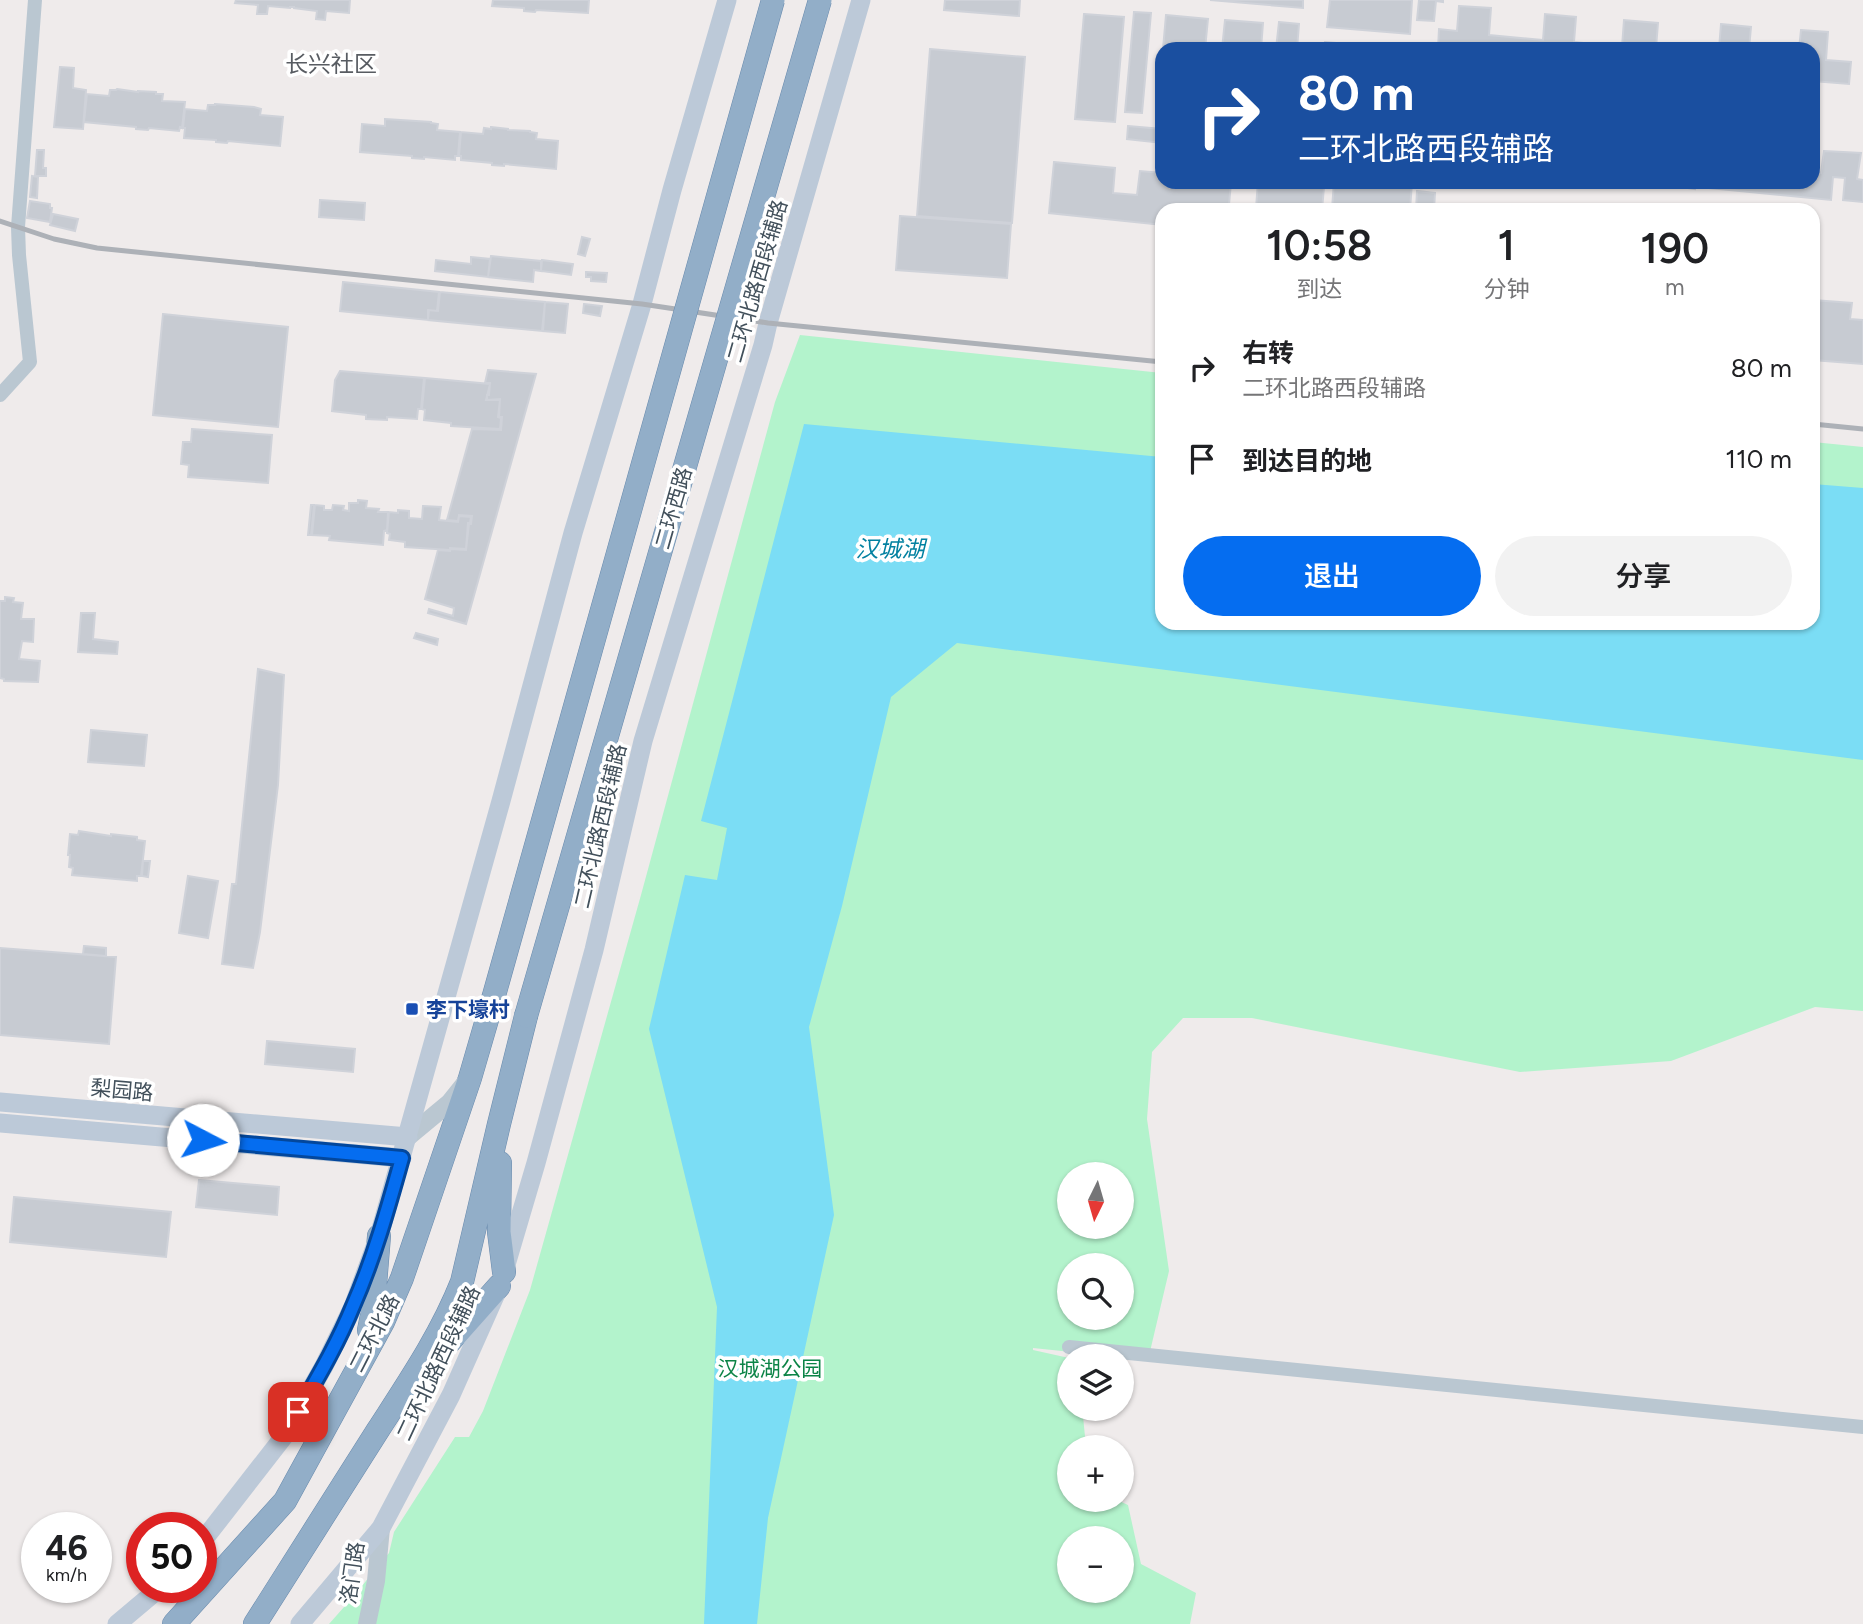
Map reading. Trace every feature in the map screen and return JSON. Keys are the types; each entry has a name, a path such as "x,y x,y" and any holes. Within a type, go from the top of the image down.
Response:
{"highway":[{"name":"二环西路","path":"493,999 773,0"},
{"name":"二环西路","path":"499,1124 526,1016 820,0"},
{"name":"二环北路","path":"174,1624 285,1501 383,1322 402,1278 470,1078 493,999"},
{"path":"396,1402 501,1279 499,1124"},
{"path":"255,1624 396,1402 452,1307 462,1282 499,1124"},
{"path":"360,1362 373,1310 379,1236"}],"main road":[{"path":"217,1522 285,1435 353,1307 379,1236 505,788 573,533 642,304 671,190 727,0"},
{"name":"二环北路西段辅路","path":"300,1624 381,1528 452,1395 501,1279 536,1163 594,950 643,741 763,345 861,0"},
{"name":"梨园路","path":"0,1102 408,1137"},
{"name":"梨园路","path":"0,1123 402,1158"},
{"path":"117,1624 142,1603"}],"street":[{"path":"0,395 30,362 18,227 34,0"},
{"path":"408,1137 449,1103 470,1078"},
{"path":"1134,1354 1863,1427"},
{"name":"洛门路","path":"367,1624 376,1581 381,1528"}],"green space":[{"name":"汉城湖公园","path":"800,335 1155,372 1155,630 1820,630 1820,443 1863,447 1863,1011 1815,1007 1671,1061 1520,1072 1252,1018 1183,1018 1152,1052 1147,1119 1169,1271 1148,1360 1134,1359 1134,1344 1057,1344 1057,1351 1033,1350 1057,1355 1057,1421 1083,1421 1085,1435 1057,1435 1057,1512 1130,1512 1133,1526 1057,1526 1057,1603 1134,1603 1134,1532 1141,1564 1196,1593 1190,1624 329,1624 389,1553 394,1532 455,1437 469,1437 483,1411 530,1290 775,402"}],"water":[{"name":"汉城湖","path":"804,424 1155,456 1155,630 1820,630 1820,485 1863,488 1863,760 957,643 891,697 842,906 809,1027 834,1215 768,1518 757,1624 704,1624 717,1307 649,1029 685,875 717,880 727,828 701,821"}],"building":[{"path":"236,0 350,0 349,13 326,11 325,20 316,19 317,11 294,7 268,6 267,14 257,14 258,5 235,3"},
{"path":"493,0 589,0 588,13 524,11 524,8 492,6"},
{"path":"945,0 1020,0 1019,16 944,10"},
{"path":"1210,0 1303,0 1303,8"},
{"path":"1330,0 1412,0 1410,34 1327,27"},
{"path":"1419,0 1443,0 1436,1 1434,21 1417,20"},
{"path":"1459,6 1491,8 1489,35 1543,40 1545,14 1576,17 1574,42 1438,42 1439,29 1457,31"},
{"path":"1134,12 1151,13 1142,113 1125,112"},
{"path":"1084,14 1124,17 1115,122 1075,119"},
{"path":"1166,15 1208,19 1206,42 1164,42"},
{"path":"1225,20 1263,23 1262,42 1223,42"},
{"path":"1624,20 1658,23 1656,42 1622,42"},
{"path":"1279,22 1299,24 1298,42 1277,42"},
{"path":"1721,24 1751,27 1750,42 1720,42"},
{"path":"1801,30 1828,32 1826,60 1851,62 1849,84 1820,82 1820,42 1800,42"},
{"path":"930,49 1025,57 1012,223 917,216"},
{"path":"60,67 74,68 73,88 86,90 83,129 54,127"},
{"path":"110,90 156,92 163,94 162,101 185,102 182,128 180,127 179,131 148,130 84,122 87,94 109,96"},
{"path":"208,105 254,107 261,109 260,115 283,117 280,146 184,138 185,109 207,111"},
{"path":"385,119 431,122 438,124 437,130 460,132 458,156 455,156 455,160 424,159 360,152 362,124 385,126"},
{"path":"1128,126 1155,128 1155,142 1127,139"},
{"path":"484,128 530,131 537,133 536,139 558,141 556,169 461,160 461,132 483,134"},
{"path":"37,150 44,150 43,168 46,168 46,176 35,176"},
{"path":"1824,151 1861,153 1857,179 1863,180 1863,202 1843,200 1845,178 1833,177 1831,200 1720,189 1820,189"},
{"path":"1054,162 1115,168 1113,193 1137,195 1140,171 1155,172 1155,189 1230,189 1229,203 1155,203 1155,224 1049,213"},
{"path":"32,176 38,177 37,198 30,197"},
{"path":"1257,189 1324,189 1323,203 1256,203"},
{"path":"1333,189 1412,189 1410,203 1332,203"},
{"path":"1417,191 1435,193 1434,203 1416,203"},
{"path":"320,200 365,203 364,220 319,217"},
{"path":"30,201 50,204 50,222 27,218"},
{"path":"53,214 78,219 75,231 50,225"},
{"path":"900,216 1011,224 1007,278 896,270"},
{"path":"582,237 590,239 585,256 578,254"},
{"path":"491,256 541,261 541,271 534,270 533,282 488,277"},
{"path":"471,257 490,259 488,277 435,271 436,260 471,264"},
{"path":"542,260 573,264 571,275 541,271"},
{"path":"586,272 607,273 606,282 591,281 591,277 586,277"},
{"path":"343,282 439,292 437,311 428,310 428,320 340,311"},
{"path":"440,292 545,302 542,331 428,320 429,310 438,311"},
{"path":"1820,301 1852,303 1850,319 1863,320 1863,364 1820,361"},
{"path":"545,302 568,304 565,333 543,331"},
{"path":"584,304 602,306 600,316 583,313"},
{"path":"163,314 288,327 278,427 153,415"},
{"path":"488,370 536,374 466,624 428,613 429,609 453,616 454,608 425,599 438,550 466,550 472,516 459,515 458,521 447,520 472,429 501,430 500,399 487,400 490,383 485,383"},
{"path":"340,371 424,378 421,409 418,409 417,419 366,419 366,415 332,411 335,380"},
{"path":"425,378 490,384 486,400 500,400 500,429 451,426 451,423 424,420 425,410 422,409"},
{"path":"192,429 272,435 268,483 188,477 189,465 181,464 183,442 191,442"},
{"path":"358,500 367,501 366,508 388,512 383,545 329,540 330,536 312,535 315,505 324,506 324,510 332,510 333,505 344,506 343,510 349,511 349,503 358,503"},
{"path":"311,505 314,505 311,535 308,535"},
{"path":"423,506 441,507 439,520 458,522 459,516 471,517 466,549 405,547 405,542 389,540 389,512 409,511 409,518 422,519"},
{"path":"5,597 14,598 13,602 23,603 21,619 34,619 33,642 22,641 19,659 40,661 38,682 4,681 0,678 0,601 5,601"},
{"path":"81,613 95,613 93,639 118,642 117,654 78,652"},
{"path":"416,633 438,639 437,645 414,638"},
{"path":"258,669 284,675 278,785 253,968 222,964 232,884 236,884"},
{"path":"91,730 147,735 144,766 88,762"},
{"path":"79,831 137,837 137,840 145,841 141,876 137,876 137,881 72,875 73,868 69,867 68,855 70,834 78,835"},
{"path":"143,861 150,861 148,877 142,876"},
{"path":"188,876 218,881 208,938 179,933"},
{"path":"84,946 106,948 106,956 83,954"},
{"path":"0,948 116,957 109,1044 0,1035"},
{"path":"267,1041 355,1049 353,1072 265,1064"},
{"path":"199,1180 279,1187 277,1215 196,1207"},
{"path":"14,1197 171,1212 166,1257 10,1242"}],"railway":[{"path":"0,221 54,239 97,248 642,304 768,323 1155,361"},
{"path":"1820,425 1863,429"}],"place":[{"name":"李下壕村","path":"412,1009"}],"district":[{"name":"长兴社区","path":"331,64"}],"route":[{"path":"203,1140 402,1158 379,1236 353,1307 298,1412"}]}
